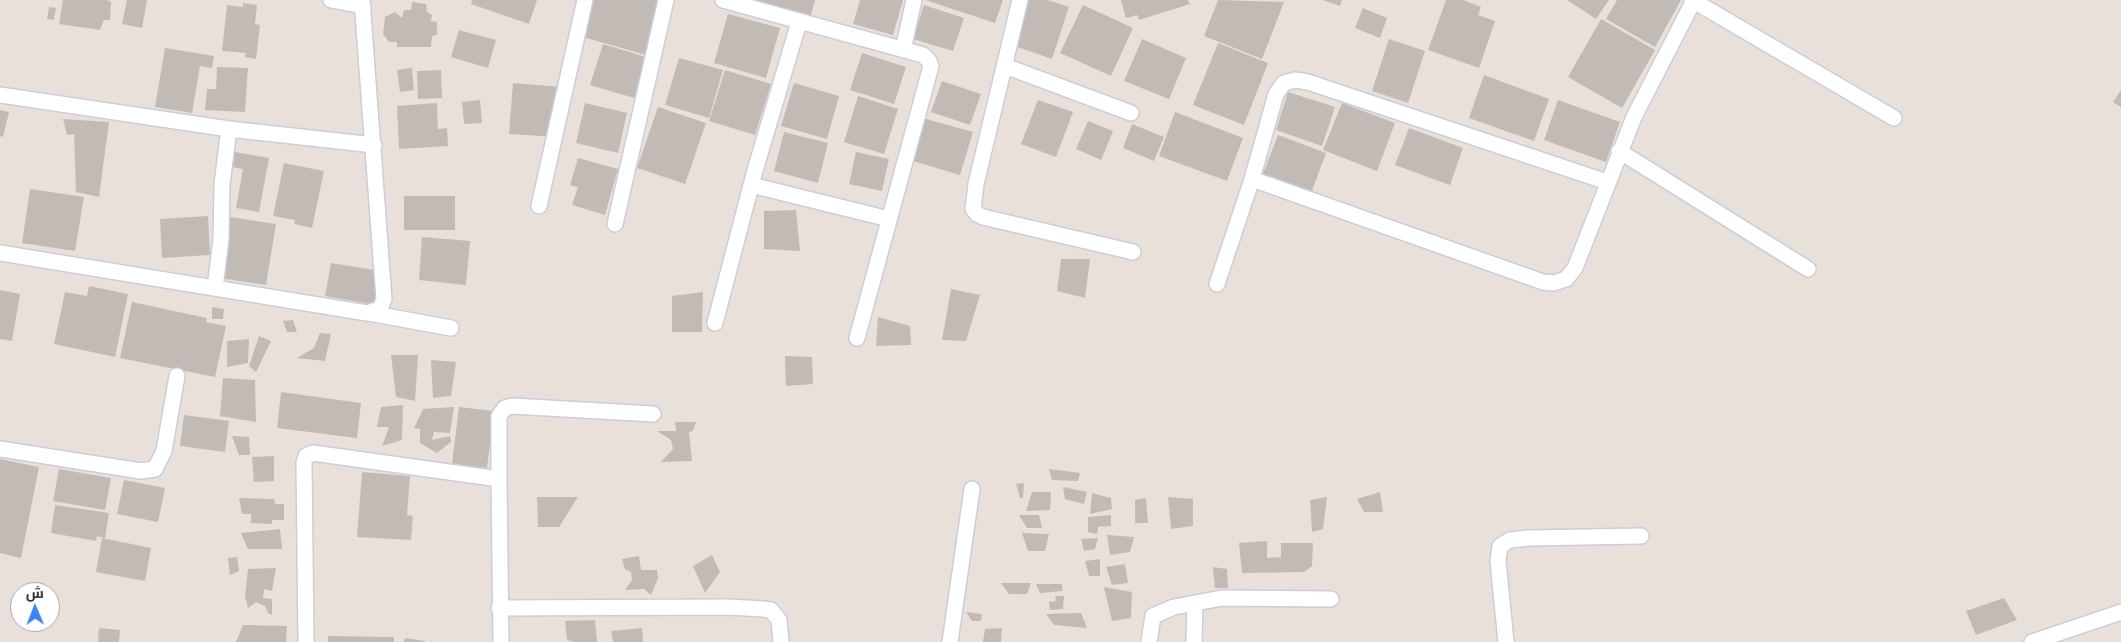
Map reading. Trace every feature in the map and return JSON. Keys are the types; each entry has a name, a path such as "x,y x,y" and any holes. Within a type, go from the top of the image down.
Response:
{"street":[{"path":"331,0 363,3 384,298 380,309 367,313"},
{"path":"539,206 585,0"},
{"path":"615,224 666,0"},
{"path":"723,0 923,55 931,66 857,338"},
{"path":"903,50 914,0"},
{"path":"1020,0 973,199 973,209 977,214 1133,252"},
{"path":"1252,179 1543,282 1554,283 1566,279 1575,268 1619,152 1651,82 1693,0 1894,118"},
{"path":"715,322 751,185 799,22"},
{"path":"1005,66 1131,113"},
{"path":"1217,284 1252,179 1276,94 1284,83 1296,80 1607,182"},
{"path":"0,95 229,130 374,145"},
{"path":"214,288 221,239 222,184 229,130"},
{"path":"1619,152 1808,269"},
{"path":"751,185 889,219"},
{"path":"0,253 451,328"},
{"path":"0,449 141,471 154,469 164,451 177,376"},
{"path":"500,642 499,416 505,408 512,406 653,414"},
{"path":"306,642 304,462 306,456 313,454 498,479"},
{"path":"950,642 972,489"},
{"path":"1506,642 1498,561 1500,546 1510,540 1529,538 1641,536"},
{"path":"1149,642 1153,616 1174,607 1222,598 1331,599"},
{"path":"1194,642 1195,604"},
{"path":"499,608 764,609 771,610 780,620 781,642"},
{"path":"2032,642 2121,612"}],"building":[{"path":"63,0 107,0 111,2 110,20 104,20 100,30 59,24"},
{"path":"127,0 147,0 142,28 122,24"},
{"path":"472,0 537,0 529,24 471,4"},
{"path":"594,0 661,0 646,55 583,37"},
{"path":"752,0 815,0 810,18"},
{"path":"860,0 903,0 893,35 853,24"},
{"path":"925,0 1003,0 995,23"},
{"path":"1024,0 1048,0 1069,7 1052,59 1009,44"},
{"path":"1121,0 1188,0 1190,4 1139,20 1137,15 1126,18"},
{"path":"1218,0 1284,2 1262,59 1204,36"},
{"path":"1323,0 1342,0 1340,6"},
{"path":"1446,0 1463,0 1481,7 1478,15 1495,21 1479,68 1428,50"},
{"path":"1567,0 1609,0 1596,19"},
{"path":"1617,0 1681,0 1655,47 1606,19"},
{"path":"412,2 426,4 427,12 432,15 431,21 437,22 437,35 432,36 431,47 397,47 397,42 389,42 383,34 385,17 395,12 402,18 404,10 411,10"},
{"path":"243,3 257,5 255,24 260,25 256,59 245,57 246,53 222,51 227,5 243,7"},
{"path":"924,5 964,18 953,51 913,39"},
{"path":"1083,5 1133,28 1111,76 1060,53"},
{"path":"49,7 56,8 54,20 47,19"},
{"path":"1363,8 1387,18 1380,38 1355,28"},
{"path":"728,14 780,28 766,78 714,63"},
{"path":"1601,19 1655,50 1622,108 1568,77"},
{"path":"459,30 496,40 488,68 451,57"},
{"path":"1142,39 1186,58 1169,99 1124,81"},
{"path":"1389,39 1425,51 1408,103 1372,91"},
{"path":"1218,43 1268,63 1244,125 1193,105"},
{"path":"603,44 646,57 634,98 590,85"},
{"path":"165,48 214,56 212,68 200,66 192,113 155,107"},
{"path":"862,53 906,67 894,104 850,90"},
{"path":"679,58 723,70 709,118 665,105"},
{"path":"217,67 248,68 245,112 205,110 207,89 216,89"},
{"path":"412,68 414,90 400,92 397,70"},
{"path":"441,70 442,98 418,99 417,71"},
{"path":"725,70 771,84 755,135 709,121"},
{"path":"1484,75 1549,99 1534,141 1469,118"},
{"path":"942,81 981,94 970,125 931,112"},
{"path":"513,83 562,87 558,137 509,134"},
{"path":"794,83 839,96 827,139 781,126"},
{"path":"2121,90 2121,107 2113,102"},
{"path":"1288,92 1335,107 1322,146 1276,130"},
{"path":"858,96 898,109 884,154 844,142"},
{"path":"480,100 482,123 464,124 462,102"},
{"path":"1038,100 1073,112 1056,157 1021,144"},
{"path":"1558,100 1620,122 1606,162 1544,140"},
{"path":"437,103 438,129 447,128 448,146 399,149 397,106"},
{"path":"585,103 627,113 618,153 576,143"},
{"path":"1342,103 1395,123 1377,171 1323,150"},
{"path":"658,107 706,123 685,184 637,168"},
{"path":"0,110 9,112 3,137 0,136"},
{"path":"1175,112 1243,138 1227,181 1159,156"},
{"path":"919,117 973,132 960,175 906,159"},
{"path":"63,119 109,122 99,197 76,192 74,134 67,135"},
{"path":"1088,121 1113,131 1101,160 1076,149"},
{"path":"1132,124 1164,137 1154,161 1123,148"},
{"path":"1409,128 1463,148 1450,185 1395,165"},
{"path":"784,132 828,143 818,183 774,171"},
{"path":"1278,135 1326,153 1311,193 1263,174"},
{"path":"235,152 269,158 259,212 236,208 243,169 232,167"},
{"path":"856,152 889,159 882,191 849,184"},
{"path":"578,158 618,169 605,215 572,205 578,187 570,185"},
{"path":"284,163 324,171 312,228 294,224 295,220 273,216"},
{"path":"30,189 84,197 75,251 22,243"},
{"path":"404,196 455,196 455,230 404,230"},
{"path":"796,210 800,251 764,249 764,211"},
{"path":"208,216 210,255 162,258 160,219"},
{"path":"230,217 276,224 266,285 220,278"},
{"path":"422,237 470,241 466,285 419,280"},
{"path":"1061,259 1090,259 1085,298 1057,291"},
{"path":"331,263 387,272 382,306 325,296"},
{"path":"89,286 128,294 115,357 54,344 65,292 87,296"},
{"path":"951,289 980,295 966,341 942,340"},
{"path":"0,290 20,294 12,341 0,339"},
{"path":"703,292 702,332 672,332 672,296"},
{"path":"132,302 207,318 206,322 226,326 215,377 120,358"},
{"path":"212,307 224,309 223,319 212,319"},
{"path":"878,317 910,326 911,345 876,346"},
{"path":"293,320 297,332 287,332 283,321"},
{"path":"320,333 331,334 325,361 297,358 314,348"},
{"path":"259,336 271,341 256,372 249,366"},
{"path":"249,339 248,363 227,367 227,341"},
{"path":"391,355 418,355 415,401 396,397"},
{"path":"785,356 812,357 813,384 786,386"},
{"path":"431,360 456,362 451,396 433,398"},
{"path":"223,378 255,380 256,422 220,416"},
{"path":"281,392 361,403 357,438 277,428"},
{"path":"403,405 402,440 382,446 389,427 377,427 381,407"},
{"path":"454,407 450,433 434,432 432,440 450,436 451,442 437,453 420,443 420,429 414,428 423,409"},
{"path":"459,407 494,411 487,468 452,464"},
{"path":"184,415 229,421 225,452 180,446"},
{"path":"675,422 696,422 693,431 689,432 692,461 661,462 673,449 671,440 657,431 676,431"},
{"path":"232,436 249,437 250,455 239,455"},
{"path":"274,456 274,481 254,482 252,457"},
{"path":"0,459 39,467 21,558 0,553"},
{"path":"59,469 111,478 105,510 53,501"},
{"path":"1049,469 1080,473 1078,481 1052,480"},
{"path":"362,472 410,476 407,515 413,516 411,540 357,537"},
{"path":"124,480 165,488 158,522 117,514"},
{"path":"1024,483 1023,498 1020,498 1016,484"},
{"path":"1063,487 1087,492 1084,504 1065,499"},
{"path":"1032,492 1051,492 1050,510 1026,511"},
{"path":"1380,492 1383,512 1364,512 1357,499"},
{"path":"1092,493 1111,498 1112,509 1090,514"},
{"path":"537,497 578,497 559,527 538,527"},
{"path":"1168,497 1193,499 1193,526 1171,529"},
{"path":"1327,497 1323,529 1312,532 1310,500"},
{"path":"239,498 274,499 275,504 284,504 284,520 272,520 272,524 251,523 251,514 242,514"},
{"path":"1146,498 1148,523 1135,523 1135,500"},
{"path":"55,505 109,513 105,538 97,536 96,541 51,533"},
{"path":"1019,515 1039,515 1042,528 1027,528"},
{"path":"1111,515 1111,526 1098,527 1097,534 1088,532 1088,517"},
{"path":"280,529 282,549 248,549 241,533"},
{"path":"1022,533 1049,534 1045,551 1028,551"},
{"path":"1107,535 1134,537 1130,552 1110,555"},
{"path":"102,538 151,548 145,581 96,572"},
{"path":"1098,538 1095,549 1084,551 1081,539"},
{"path":"1267,541 1267,558 1281,557 1281,543 1313,543 1312,566 1304,572 1242,573 1239,543"},
{"path":"712,555 720,572 705,593 693,566"},
{"path":"639,556 641,570 657,570 658,578 651,595 644,589 625,590 632,580 631,572 625,569 622,559"},
{"path":"237,557 239,571 230,575 228,558"},
{"path":"1100,559 1100,576 1089,576 1085,561"},
{"path":"1125,564 1128,583 1112,585 1106,567"},
{"path":"1213,567 1227,569 1228,588 1215,588"},
{"path":"276,568 272,591 264,589 263,598 272,599 272,615 268,613 265,606 256,602 248,608 245,596 248,569"},
{"path":"1001,583 1031,583 1027,594 1009,594"},
{"path":"1036,584 1062,584 1062,591 1040,593"},
{"path":"1104,587 1132,592 1131,618 1112,621"},
{"path":"1055,596 1064,596 1063,609 1050,610 1049,602 1056,601"},
{"path":"2004,598 2017,620 1976,635 1966,611"},
{"path":"966,612 982,614 981,621 972,621"},
{"path":"1081,613 1087,628 1054,625 1046,614"},
{"path":"595,620 597,642 574,642 567,640 565,621"},
{"path":"243,625 287,626 286,642 236,642"},
{"path":"99,628 120,630 119,642 98,642"},
{"path":"642,628 643,642 613,642 611,631"},
{"path":"1002,628 1001,642 983,642 985,629"},
{"path":"328,636 394,637 394,642 328,642"},
{"path":"405,638 425,641 425,642 404,642"}]}
